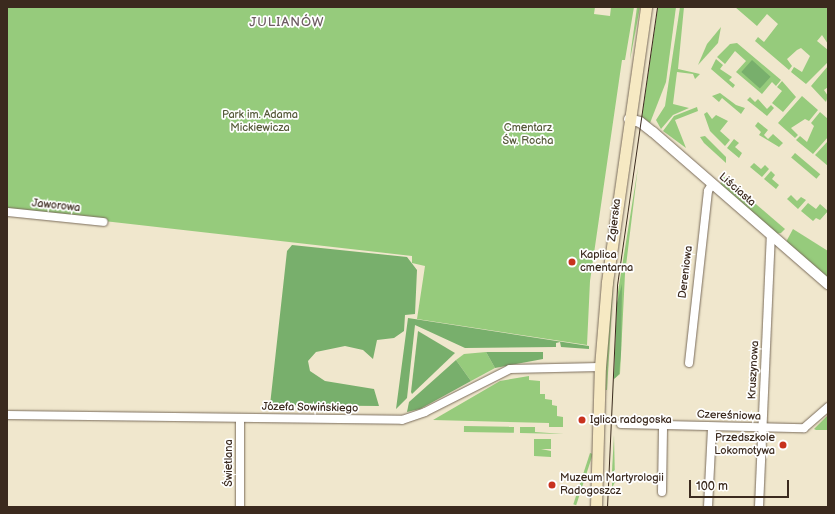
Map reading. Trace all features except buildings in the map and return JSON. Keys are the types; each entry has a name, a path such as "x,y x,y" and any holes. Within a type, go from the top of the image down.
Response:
{"main road":[{"name":"Zgierska","path":"596,507 600,367 629,119 646,7"}],"street":[{"name":"Liściasta","path":"629,119 642,123 828,284"},
{"name":"Dereniowa","path":"689,363 708,191 712,184"},
{"name":"Jaworowa","path":"7,212 103,222"},
{"name":"Kruszynowa","path":"760,507 771,235"},
{"name":"Józefa Sowińskiego","path":"7,414 402,420 425,412 510,369 600,367"},
{"name":"Czereśniowa","path":"621,424 804,428 828,407"},
{"name":"Świetlana","path":"240,418 240,507"},
{"path":"662,492 663,425"},
{"path":"708,507 712,427"}],"green space":[{"name":"Park im. Adama Mickiewicza","path":"7,7 595,7 594,14 610,16 611,7 634,7 625,60 622,60 590,281 587,345 417,319 425,266 412,263 412,256 7,210"},
{"path":"637,7 640,7 630,60 631,50"},
{"path":"658,7 676,7 666,82 650,123 642,117"},
{"path":"680,7 684,7 678,69 700,74 695,79 693,74 677,72 673,104 689,108 673,115 661,129 656,120 665,106"},
{"path":"735,7 828,7 828,44 822,35 817,41 828,50 828,62 806,84 791,72 794,67 802,72 810,56 801,48 797,50 787,59 792,66 789,70 755,41 758,37 764,42 778,24 767,14 757,26"},
{"path":"721,27 718,43 698,65 707,44"},
{"path":"737,43 781,80 776,86 772,82 762,94 736,72 746,61 735,51 725,64 717,57 730,44"},
{"path":"716,59 723,65 720,69 732,77 729,80 735,85 733,88 711,69"},
{"path":"752,60 771,77 760,89 741,72"},
{"path":"828,66 828,87 824,90 828,96 826,102 811,86"},
{"path":"782,81 796,97 783,112 772,103 782,91 777,87"},
{"path":"720,93 736,105 745,108 741,114 722,98 719,102 712,96"},
{"path":"802,96 818,110 809,121 805,119 791,128 798,135 795,138 778,123"},
{"path":"750,97 755,102 758,99 767,109 771,105 774,108 767,116 747,100"},
{"path":"697,107 698,111 675,120 686,148 663,131 674,116"},
{"path":"707,112 712,119 716,115 728,121 720,131 730,140 725,146 710,131 704,114"},
{"path":"820,112 828,119 828,137 813,154 796,140 800,136 807,142 814,126 811,123"},
{"path":"758,122 768,130 764,135 768,139 773,134 783,143 779,147 759,135 761,132 755,126"},
{"path":"705,136 726,157 726,163 704,143 700,137"},
{"path":"734,139 739,143 735,147 742,153 739,158 727,148"},
{"path":"828,141 828,166 815,155"},
{"path":"795,153 820,174 816,179 791,158"},
{"path":"754,163 761,169 765,165 769,169 762,177 750,167"},
{"path":"638,167 625,274 620,374 614,379 618,292"},
{"path":"771,171 775,175 772,179 779,185 776,189 764,179"},
{"path":"723,176 785,229 781,233 776,234 720,185"},
{"path":"791,195 797,201 801,197 806,200 798,209 787,199"},
{"path":"808,203 816,209 820,204 828,211 820,220 816,218 813,221 801,211"},
{"path":"793,229 828,251 828,279 786,242"},
{"path":"292,245 407,257 417,270 415,314 405,315 404,331 394,338 377,340 373,359 363,350 345,346 316,352 308,361 310,371 325,381 374,389 379,406 270,405 287,251"},
{"path":"614,271 607,390 604,390 605,365"},
{"path":"622,284 621,353 619,374 614,379 617,303"},
{"path":"408,318 589,346 589,349 561,347 560,342 556,343 556,347 465,348 415,325 407,398 396,409"},
{"path":"418,331 455,353 412,394 411,392"},
{"path":"486,352 495,368 471,381 456,360 464,354"},
{"path":"486,352 543,352 543,359 495,368"},
{"path":"456,360 471,381 420,409 407,412 409,402"},
{"path":"529,376 529,380 540,381 540,394 545,394 545,399 552,400 552,405 557,406 557,416 563,417 563,427 549,427 549,423 433,420 500,381"},
{"path":"828,415 828,430 814,429"},
{"path":"464,426 514,427 514,433 464,432"},
{"path":"520,427 535,427 535,432 564,434 520,433"},
{"path":"614,435 615,482 612,488 612,471"},
{"path":"534,439 551,439 551,449 541,449 551,451 551,457 534,456"},
{"path":"590,453 593,454 576,505 573,504"}],"tram line":[{"path":"607,507 617,285 657,7"}],"place":[{"name":"Kaplica cmentarna","path":"572,262"},
{"name":"Iglica radogoska","path":"582,420"},
{"name":"Przedszkole Lokomotywa","path":"783,445"},
{"name":"Muzeum Martyrologii Radogoszcz","path":"552,485"}],"district":[{"name":"JULIANÓW","path":"287,22"}],"park label":[{"name":"Cmentarz Św. Rocha","path":"528,135"}]}
